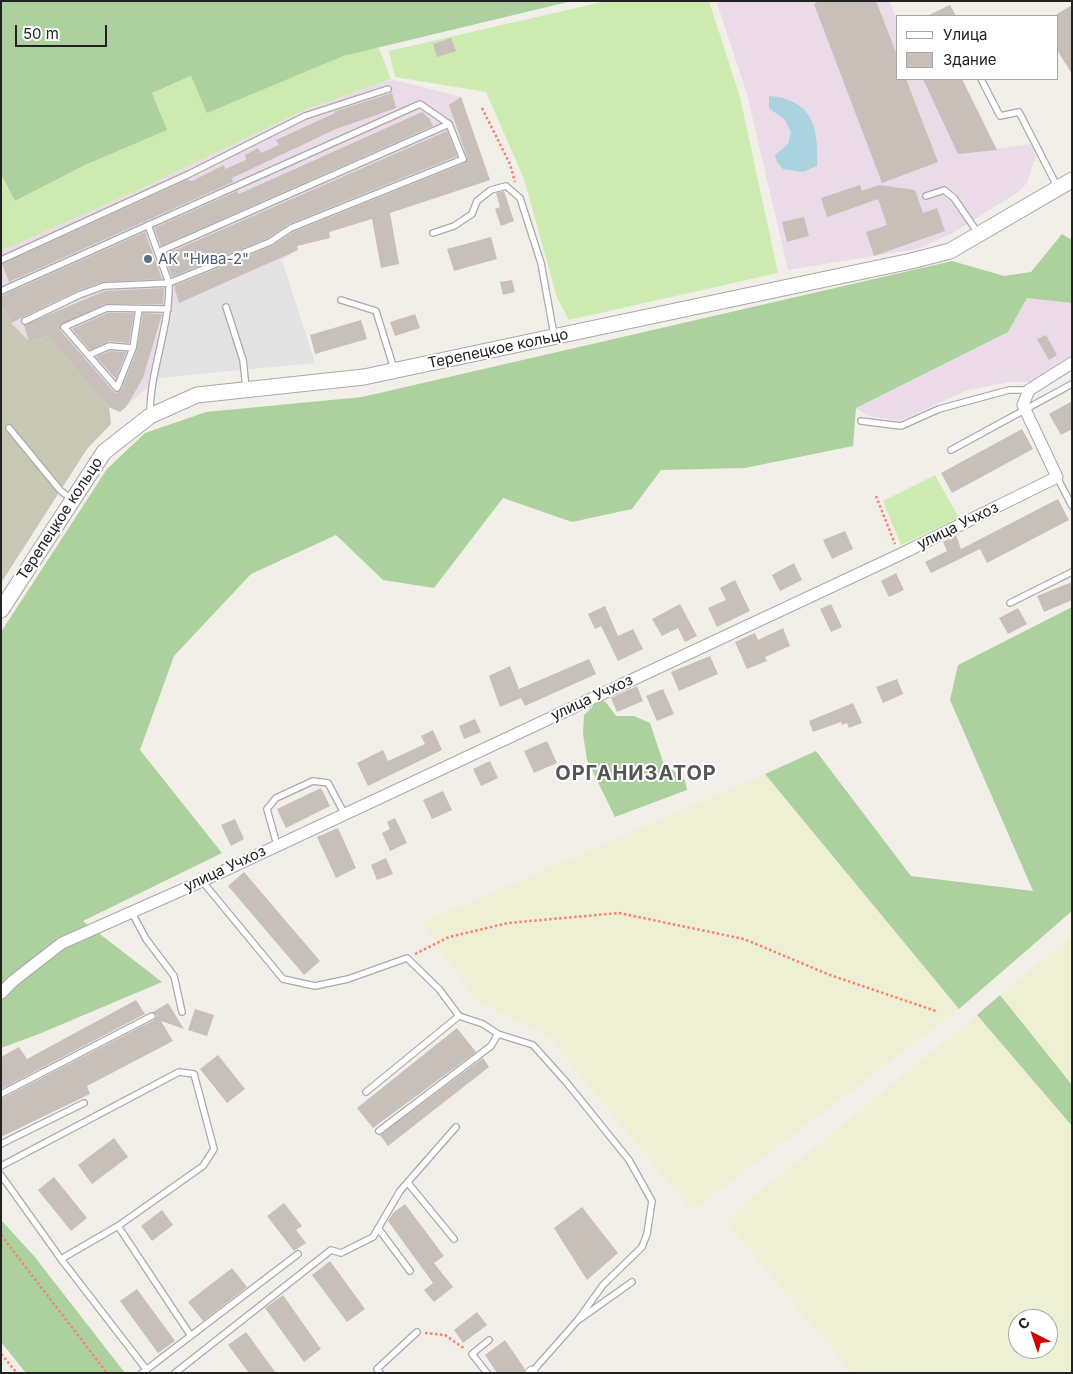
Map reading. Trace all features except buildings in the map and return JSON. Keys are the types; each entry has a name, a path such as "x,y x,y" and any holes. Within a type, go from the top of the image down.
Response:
{"street":[{"name":"Терепецкое кольцо","path":"1,610 104,452 150,416 196,395 364,377 912,261 950,251 1072,180"},
{"path":"1057,478 1023,405 1029,390 1072,363"},
{"name":"улица Учхоз","path":"1,993 13,981 62,943 202,881 899,555 1057,478"}],"lane":[{"path":"982,80 1000,116 1019,112 1058,188"},
{"path":"1,260 187,175 305,116 388,89"},
{"path":"1,291 420,104 448,124 463,159 291,228 270,242 169,283 104,286 25,321"},
{"path":"158,252 448,124"},
{"path":"433,233 454,226 472,214 477,201 491,190 506,186 520,198 541,263 554,337"},
{"path":"926,196 944,190 954,198 979,234"},
{"path":"148,226 169,283 168,309 150,391 150,416"},
{"path":"341,300 376,311 395,371"},
{"path":"226,306 243,360 246,390"},
{"path":"139,309 133,348 118,388 64,327 107,308 168,309"},
{"path":"89,355 109,346 133,348"},
{"path":"951,450 1072,384"},
{"path":"861,421 901,426 940,409 1009,390 1029,390"},
{"path":"9,428 60,490 72,500"},
{"path":"1057,478 1072,506"},
{"path":"1010,603 1072,572"},
{"path":"277,845 267,809 276,798 313,781 328,783 344,814"},
{"path":"202,881 283,979 315,986 348,979 407,958 439,989 459,1016 483,1024 498,1034 533,1045 568,1083 629,1160 652,1200 647,1234 642,1247 603,1285 577,1320 531,1372"},
{"path":"131,911 146,939 174,976 182,1012"},
{"path":"1,1094 152,1016"},
{"path":"366,1092 459,1016"},
{"path":"379,1131 491,1046 498,1034"},
{"path":"1,1166 179,1072 194,1074 214,1149 203,1166 118,1226 61,1259"},
{"path":"1,1144 84,1103"},
{"path":"174,1373 332,1250 341,1253 373,1237 392,1203 456,1127"},
{"path":"1,1175 144,1371 298,1254"},
{"path":"408,1183 454,1240"},
{"path":"118,1226 191,1336"},
{"path":"378,1228 410,1271"},
{"path":"577,1320 632,1282"},
{"path":"380,1373 377,1369 417,1332"},
{"path":"487,1373 472,1354 489,1340"}],"path":[{"path":"482,108 510,164 520,198"},
{"path":"876,496 899,555"},
{"path":"407,958 450,937 508,923 619,912 744,939 830,976 936,1011"},
{"path":"1,1235 107,1373"},
{"path":"417,1332 445,1335 472,1354"},
{"path":"1,1354 17,1373"}],"shaded area":[{"path":"722,1 889,1 896,17 896,80 924,80 959,154 1030,144 1037,152 1027,183 1017,193 951,234 918,249 788,270 747,94 717,3"},
{"path":"391,79 461,97 490,180 330,232 330,238 297,246 297,250 282,260 175,306 158,378 120,412 109,407 38,340 29,341 11,323 4,308 1,309 1,251 138,190 302,111"},
{"path":"282,260 315,363 158,378 175,306"},
{"path":"1027,298 1072,303 1072,358 1036,382 1010,382 968,390 899,421 869,416 856,408 1008,332"},
{"path":"4,307 11,323 29,341 36,337 39,340 47,336 109,407 111,424 87,449 1,583 1,309"},
{"path":"765,774 959,1009 692,1211 548,1036 478,1003 422,923"},
{"path":"1072,935 1072,1085 1000,995"},
{"path":"977,1015 1072,1126 1072,1373 851,1373 725,1220"}],"green space":[{"path":"1,1 572,1 343,56 207,113 191,76 152,93 167,130 85,165 15,201 1,174"},
{"path":"606,1 709,1 740,97 778,273 569,320 557,298 524,179 486,92 395,77 389,51"},
{"path":"378,46 391,79 302,111 138,190 1,251 1,174 15,201 85,165 166,130 152,93 192,76 343,56"},
{"path":"1062,234 1072,240 1072,303 1027,298 1008,332 856,408 853,446 745,468 661,470 632,509 572,522 503,498 434,588 383,580 336,535 251,574 174,656 140,750 222,853 83,921 162,982 1,1048 1,632 107,469 145,433 206,412 362,397 952,261 1004,276 1031,272"},
{"path":"935,475 959,518 901,545 883,501"},
{"path":"1072,607 1072,911 959,1009 765,774 816,751 911,876 1033,891 950,700 958,665"},
{"path":"605,701 616,716 634,716 650,723 663,762 685,780 687,790 615,817 587,760 583,734 584,715 597,702"},
{"path":"1000,995 1072,1085 1072,1126 977,1015"},
{"path":"1,1220 34,1256 125,1373 26,1373 1,1342"}],"water":[{"path":"769,96 783,98 804,109 814,128 817,166 803,172 783,169 777,162 775,155 788,144 791,132 785,120 769,108"}],"place":[{"name":"АК \"Нива-2\"","path":"148,259"}],"district":[{"name":"ОРГАНИЗАТОР","path":"636,774"}]}
